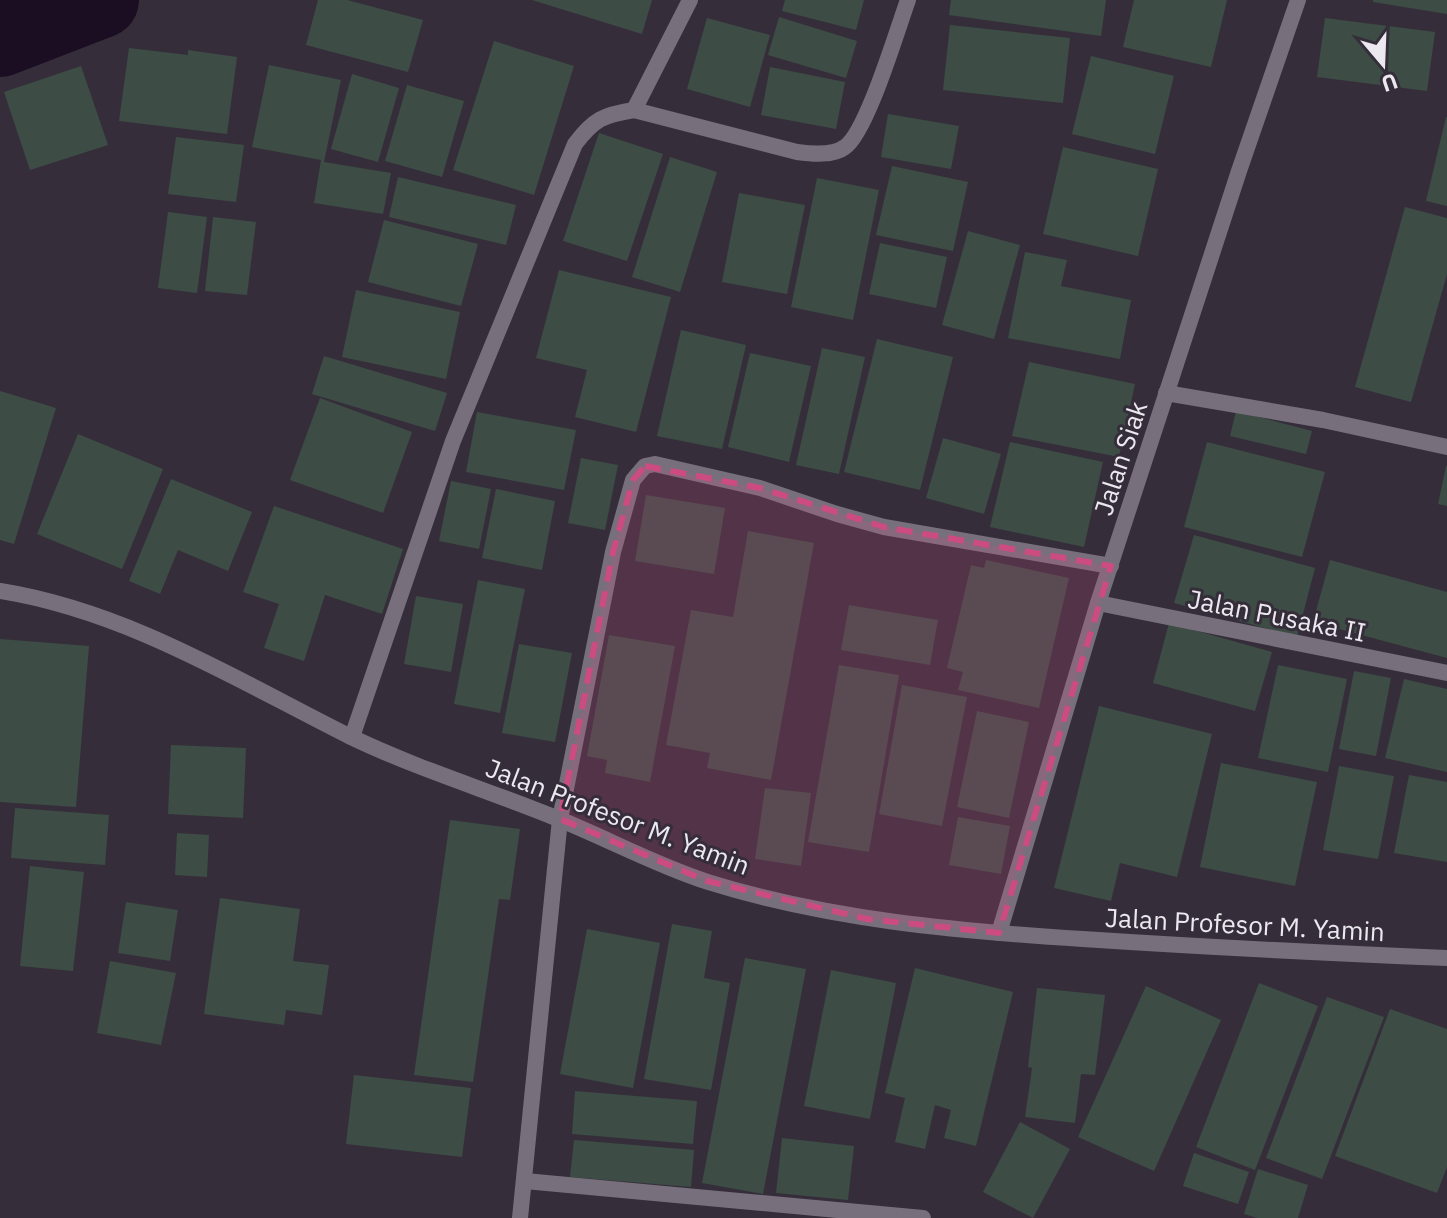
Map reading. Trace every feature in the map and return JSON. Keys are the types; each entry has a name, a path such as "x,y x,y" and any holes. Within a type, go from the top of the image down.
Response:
{"street":[{"path":"634,110 690,0"},
{"path":"352,737 453,441 575,144 591,124 608,114 634,110 797,152 818,154 844,148 860,131 908,0"},
{"name":"Jalan Siak","path":"999,933 1098,603 1298,0"},
{"path":"1166,393 1323,420 1447,447"},
{"path":"520,1218 560,819 613,552 633,480 645,466 655,464 760,488 884,527 1111,566"},
{"name":"Jalan Profesor M. Yamin","path":"0,591 69,606 105,619 257,687 352,737 707,881 867,919 999,933 1248,950 1447,958"},
{"name":"Jalan Pusaka II","path":"1098,603 1447,673"},
{"path":"525,1181 923,1218"}],"highlighted area":[{"path":"645,466 760,488 884,527 1111,566 999,933 867,919 707,881 560,819 613,552 633,480"}],"building":[{"path":"318,0 347,0 423,20 408,72 306,45"},
{"path":"532,0 652,0 642,34"},
{"path":"785,0 864,0 856,30 782,11"},
{"path":"951,0 1106,0 1101,36 949,15"},
{"path":"1134,0 1227,0 1211,67 1123,47"},
{"path":"1447,0 1447,14 1373,2"},
{"path":"779,17 857,41 846,78 768,55"},
{"path":"707,18 770,35 750,107 687,89"},
{"path":"1325,18 1435,32 1427,91 1317,77"},
{"path":"950,25 1070,38 1063,103 943,90"},
{"path":"494,41 574,66 534,195 453,170"},
{"path":"129,48 188,55 188,50 237,57 227,134 119,121"},
{"path":"1091,56 1174,76 1155,154 1072,134"},
{"path":"269,65 341,80 324,162 391,173 383,214 314,203 321,160 252,147"},
{"path":"81,66 108,145 30,170 4,92"},
{"path":"770,67 845,82 836,129 761,115"},
{"path":"352,74 399,88 378,162 331,149"},
{"path":"407,85 464,101 442,177 385,161"},
{"path":"888,114 959,126 951,169 881,157"},
{"path":"1447,117 1447,206 1426,201"},
{"path":"599,133 663,154 627,261 563,241"},
{"path":"176,137 244,145 236,202 168,194"},
{"path":"1063,147 1158,169 1138,256 1043,234"},
{"path":"670,157 717,172 680,292 632,277"},
{"path":"892,166 968,182 953,251 876,235"},
{"path":"398,177 516,205 506,245 389,217"},
{"path":"817,178 879,190 853,320 791,307"},
{"path":"739,193 805,205 787,294 722,282"},
{"path":"1405,207 1447,218 1447,274 1411,402 1355,387"},
{"path":"168,212 207,217 197,293 158,288"},
{"path":"213,217 256,222 247,295 205,291"},
{"path":"384,220 478,244 461,306 368,282"},
{"path":"968,231 1020,245 994,339 942,325"},
{"path":"880,243 947,257 936,308 869,294"},
{"path":"1025,252 1067,260 1061,286 1131,300 1120,359 1008,338"},
{"path":"559,270 671,297 636,432 575,417 587,370 536,358"},
{"path":"356,290 460,312 446,379 342,357"},
{"path":"681,330 746,345 722,449 657,436"},
{"path":"877,339 953,357 920,490 844,472"},
{"path":"822,348 865,357 839,474 796,465"},
{"path":"750,353 811,366 789,462 728,447"},
{"path":"324,356 447,393 435,431 312,394"},
{"path":"1029,362 1135,384 1119,457 1012,436"},
{"path":"0,391 56,408 14,544 0,540"},
{"path":"320,398 412,432 383,513 290,480"},
{"path":"1236,411 1312,431 1306,454 1230,436"},
{"path":"477,412 576,430 564,490 466,472"},
{"path":"78,434 163,469 122,569 37,534"},
{"path":"943,438 1001,454 984,514 926,498"},
{"path":"1010,442 1103,462 1084,547 990,527"},
{"path":"1207,442 1325,472 1302,557 1184,527"},
{"path":"581,458 618,465 605,530 568,523"},
{"path":"1447,466 1447,506 1438,504"},
{"path":"171,479 252,512 228,571 178,550 160,594 129,581"},
{"path":"451,481 491,489 479,549 439,541"},
{"path":"496,489 555,501 542,570 482,558"},
{"path":"646,495 725,508 714,574 635,561"},
{"path":"274,506 403,549 382,614 325,595 304,661 264,648 279,604 243,592"},
{"path":"748,531 814,543 771,780 707,768 710,753 666,745 691,610 733,617"},
{"path":"1194,535 1315,568 1297,637 1174,603"},
{"path":"986,560 1069,578 1039,708 958,690 963,672 947,668 971,565 984,568"},
{"path":"1330,560 1447,592 1447,658 1313,622"},
{"path":"478,580 525,589 500,713 454,704"},
{"path":"416,596 463,604 451,672 404,664"},
{"path":"849,605 938,620 930,665 841,650"},
{"path":"1169,623 1272,652 1255,711 1153,683"},
{"path":"609,635 675,646 650,782 605,773 607,760 587,756"},
{"path":"0,639 89,646 76,807 0,802"},
{"path":"519,644 572,653 555,742 502,733"},
{"path":"839,665 899,675 869,852 808,842"},
{"path":"1278,665 1347,679 1328,772 1258,758"},
{"path":"1354,671 1391,678 1376,756 1339,749"},
{"path":"1404,679 1447,689 1447,772 1385,758"},
{"path":"902,685 967,697 942,826 879,814"},
{"path":"1099,706 1212,734 1177,877 1120,863 1111,901 1054,888"},
{"path":"977,711 1029,722 1009,818 957,807"},
{"path":"171,745 246,748 243,818 168,814"},
{"path":"1221,763 1317,782 1295,886 1200,867"},
{"path":"1339,766 1394,776 1378,859 1323,850"},
{"path":"1409,775 1447,782 1447,862 1394,853"},
{"path":"765,788 811,793 801,866 755,859"},
{"path":"15,808 109,815 105,865 11,858"},
{"path":"958,817 1010,826 1001,874 949,865"},
{"path":"450,820 520,829 510,900 499,899 473,1082 414,1075"},
{"path":"177,833 209,835 207,877 175,875"},
{"path":"30,866 84,872 73,971 20,966"},
{"path":"220,898 300,909 293,961 329,965 322,1015 286,1010 284,1025 204,1014"},
{"path":"126,902 178,910 170,961 118,953"},
{"path":"672,924 712,931 704,978 730,983 711,1090 644,1079"},
{"path":"587,929 660,943 633,1088 560,1074"},
{"path":"745,958 806,969 763,1194 702,1183"},
{"path":"110,961 176,973 161,1045 97,1033"},
{"path":"915,968 1013,992 976,1146 944,1138 951,1110 935,1105 925,1149 895,1142 905,1098 885,1093"},
{"path":"831,970 896,983 870,1119 804,1106"},
{"path":"1259,983 1318,1006 1255,1170 1196,1147"},
{"path":"1146,986 1221,1020 1154,1171 1078,1137"},
{"path":"1037,988 1105,995 1095,1075 1081,1074 1075,1123 1025,1117 1032,1068 1028,1067"},
{"path":"1327,997 1384,1017 1322,1179 1266,1158"},
{"path":"1390,1009 1447,1029 1447,1167 1437,1193 1335,1156"},
{"path":"354,1075 471,1088 462,1157 346,1144"},
{"path":"575,1091 697,1101 693,1144 572,1134"},
{"path":"1020,1122 1070,1149 1033,1218 983,1192"},
{"path":"782,1138 854,1146 848,1200 776,1193"},
{"path":"574,1140 694,1150 691,1187 570,1177"},
{"path":"1194,1153 1249,1172 1238,1204 1183,1186"},
{"path":"1258,1169 1308,1185 1298,1218 1257,1218 1244,1214"}],"waterway":[{"path":"0,39 101,0"}]}
